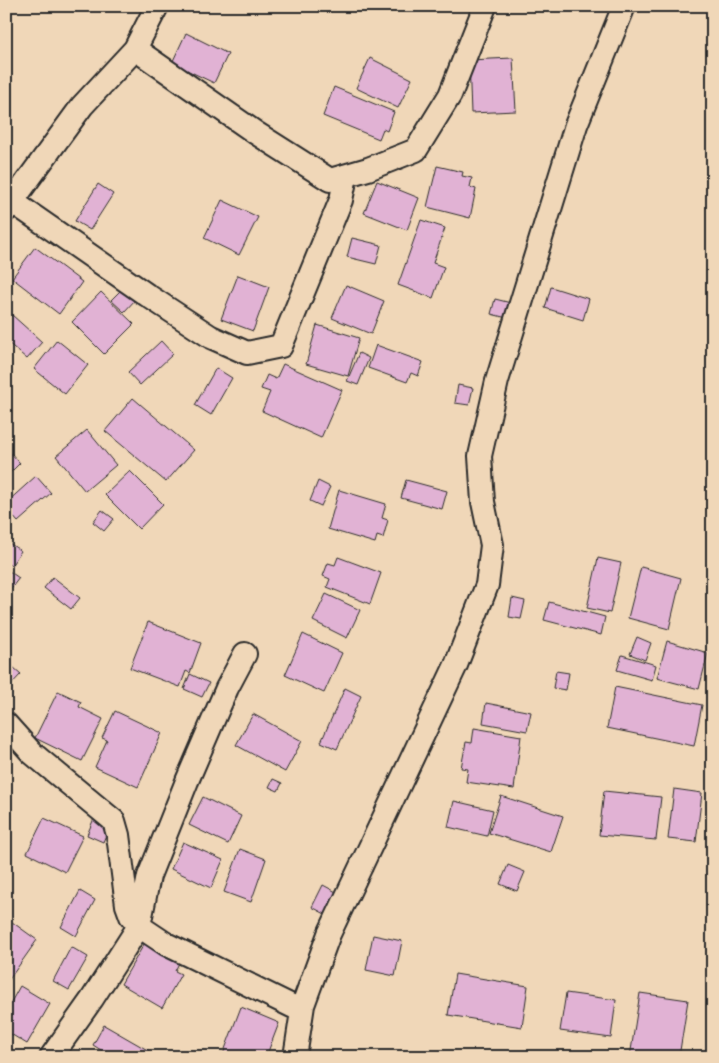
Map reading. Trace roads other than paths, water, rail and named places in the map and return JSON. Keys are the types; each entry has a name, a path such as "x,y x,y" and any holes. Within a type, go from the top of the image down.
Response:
{"street":[{"path":"157,6 135,49 82,106 10,206 211,337 247,353 281,346 341,200 346,176"},
{"path":"135,49 256,133 330,180 368,169 416,150 450,95 485,6"},
{"path":"295,1057 302,1011 329,934 456,665 487,585 492,545 483,502 480,456 497,381 576,125 624,6"},
{"path":"51,1057 92,999 138,926 149,876 227,688 245,654"},
{"path":"6,724 32,753 114,821 118,835 127,905 138,926 166,944 302,1011"}]}
